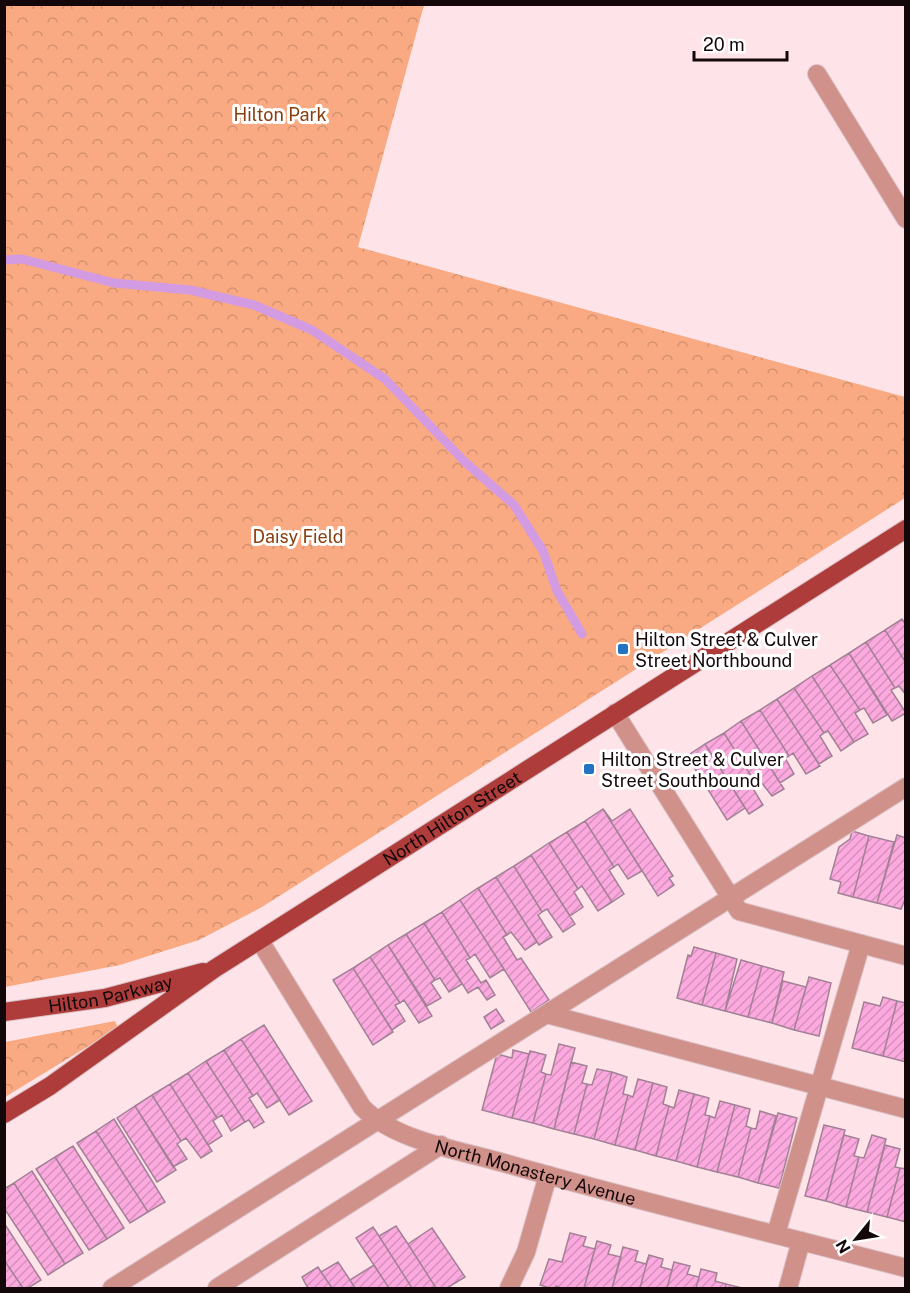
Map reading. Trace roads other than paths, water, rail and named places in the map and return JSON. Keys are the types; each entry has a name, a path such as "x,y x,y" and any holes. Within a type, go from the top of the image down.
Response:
{"main road":[{"name":"North Hilton Street","path":"4,1114 50,1086 214,969 906,529"},
{"name":"Hilton Parkway","path":"4,1012 105,998 214,969"},
{"path":"4,1021 73,1002"}],"street":[{"path":"817,74 906,219"},
{"path":"615,713 739,911 906,956"},
{"path":"112,1288 904,789"},
{"name":"North Monastery Avenue","path":"260,941 362,1107 376,1121 404,1134 548,1175 906,1268"},
{"path":"776,1234 861,944"},
{"path":"547,1014 906,1109"},
{"path":"217,1288 441,1145"},
{"path":"508,1288 526,1252 548,1175"},
{"path":"788,1288 801,1241"}],"waterway":[{"path":"4,260 22,259 114,283 190,290 254,305 312,330 385,379 464,461 514,505 543,551 557,591 582,634"}],"place":[{"name":"Hilton Street & Culver Street Northbound","path":"623,649"},
{"name":"Hilton Street & Culver Street Southbound","path":"589,769"}],"park label":[{"name":"Hilton Park","path":"280,114"},
{"name":"Daisy Field","path":"298,536"}]}
